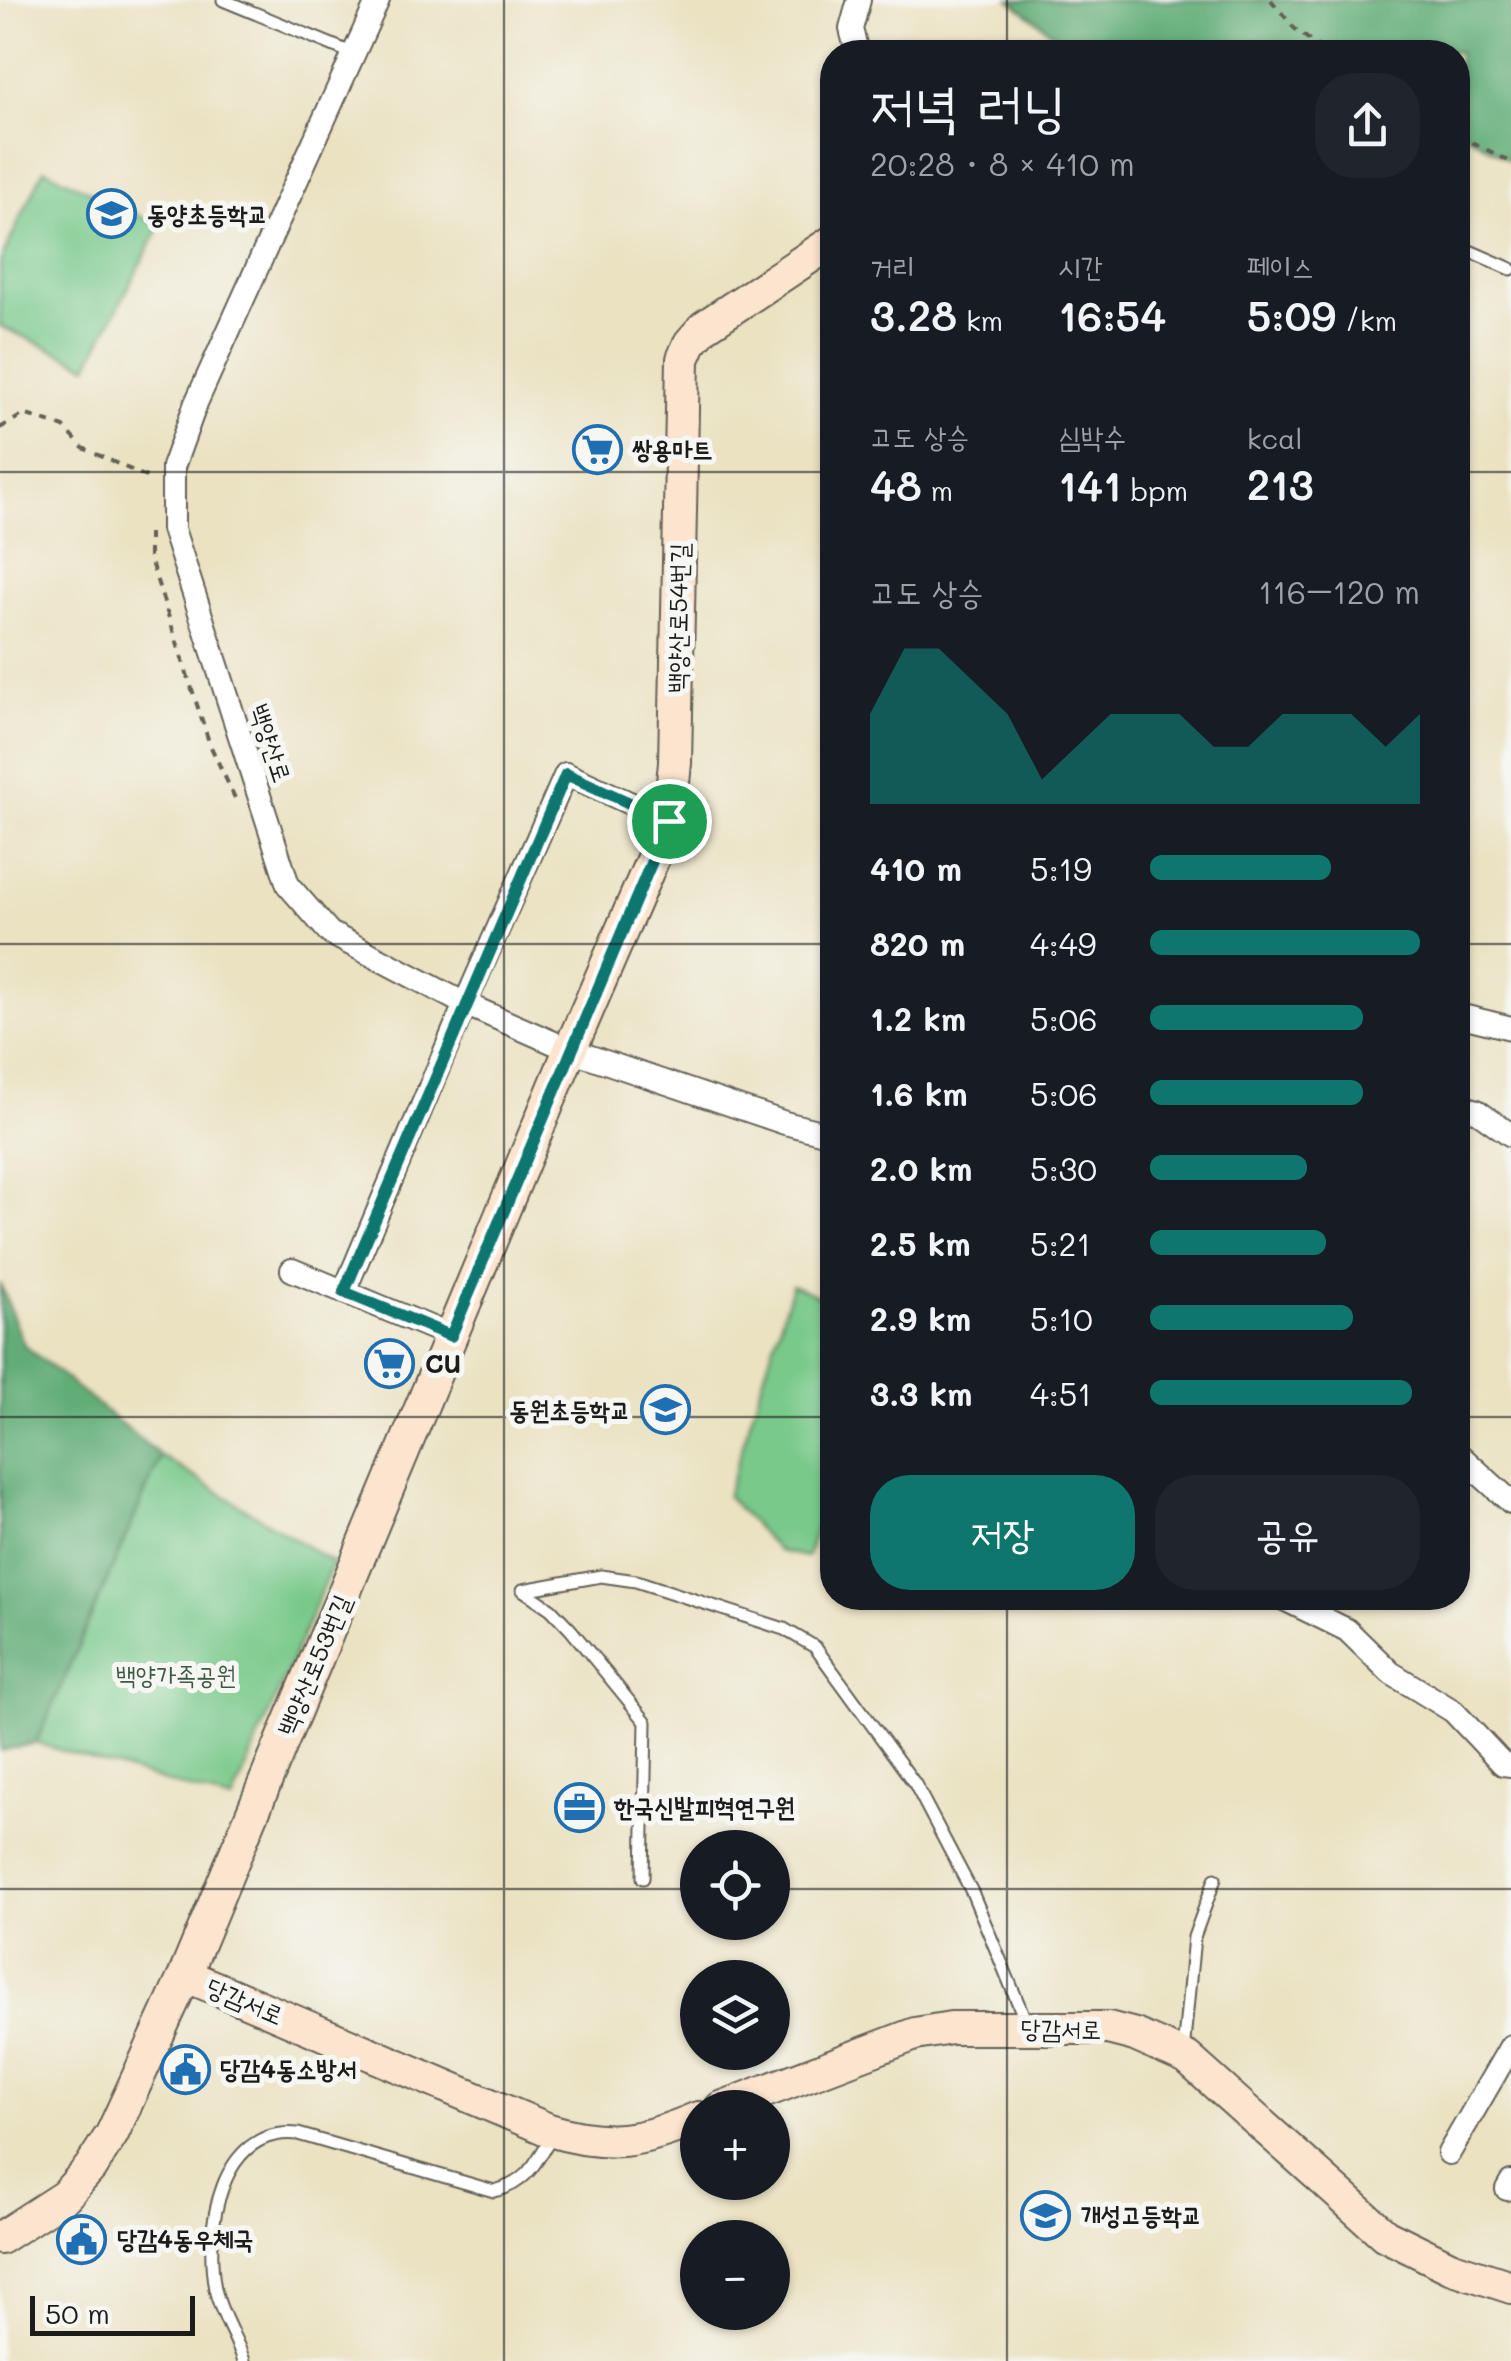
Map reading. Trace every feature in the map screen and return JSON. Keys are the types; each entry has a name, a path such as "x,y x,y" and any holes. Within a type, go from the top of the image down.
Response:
{"street":[{"name":"백양산로","path":"378,0 196,403 173,467 173,528 288,885 330,933 465,1004 570,1050 820,1132"},
{"path":"853,40 850,29 860,0"},
{"name":"백양산로54번길","path":"570,1050 669,821 675,763 683,359 704,327 820,250"},
{"path":"344,1292 566,774 669,821"},
{"path":"1470,1018 1511,1028"},
{"name":"백양산로53번길","path":"0,2238 65,2196 103,2151 184,1975 570,1050"},
{"path":"1470,1109 1511,1135"},
{"path":"292,1270 451,1336"},
{"path":"1470,1465 1511,1502"},
{"path":"1306,1610 1346,1630 1391,1673 1452,1712 1502,1764 1511,1765"},
{"name":"당감서로","path":"184,1975 554,2132 603,2143 631,2141 680,2124"},
{"name":"당감서로","path":"769,2090 915,2034 951,2028 1108,2028 1148,2040 1213,2079 1385,2235 1450,2267 1511,2287"},
{"path":"1448,2154 1511,2046"}],"lane":[{"path":"223,0 354,54"},
{"path":"1470,251 1511,269"},
{"path":"643,1878 646,1722 572,1630 551,1608 523,1590 600,1576 636,1581 784,1629 814,1648 914,1784 972,1892 1029,2028"},
{"path":"1182,2057 1194,1936 1214,1879"},
{"path":"244,2361 220,2312 212,2264 213,2222 219,2197 247,2148 273,2134 298,2134 494,2191 529,2174 554,2132"}],"path":[{"path":"1271,0 1310,40"},
{"path":"1470,141 1511,162"},
{"path":"0,428 24,414 64,427 83,448 149,478"},
{"path":"149,518 150,556 210,746 235,798"}],"green space":[{"path":"1010,0 1511,0 1511,161 1470,136 1470,40 1062,40"},
{"path":"44,169 160,226 88,366 0,326 0,262"},
{"path":"0,1283 24,1345 161,1456 36,1743 0,1751"},
{"path":"792,1285 820,1297 820,1519 807,1557 778,1551 727,1496"},
{"name":"백양가족공원","path":"161,1456 333,1563 232,1802 36,1743"}],"place":[{"name":"동양초등학교","path":"112,214"},
{"name":"쌍용마트","path":"597,449"},
{"name":"CU","path":"390,1364"},
{"name":"동원초등학교","path":"665,1410"},
{"name":"한국신발피혁연구원","path":"579,1807"},
{"name":"당감4동소방서","path":"185,2069"},
{"name":"개성고등학교","path":"1046,2215"},
{"name":"당감4동우체국","path":"82,2239"}],"route":[{"path":"566,774 669,821 451,1336 344,1292 566,774"}]}
